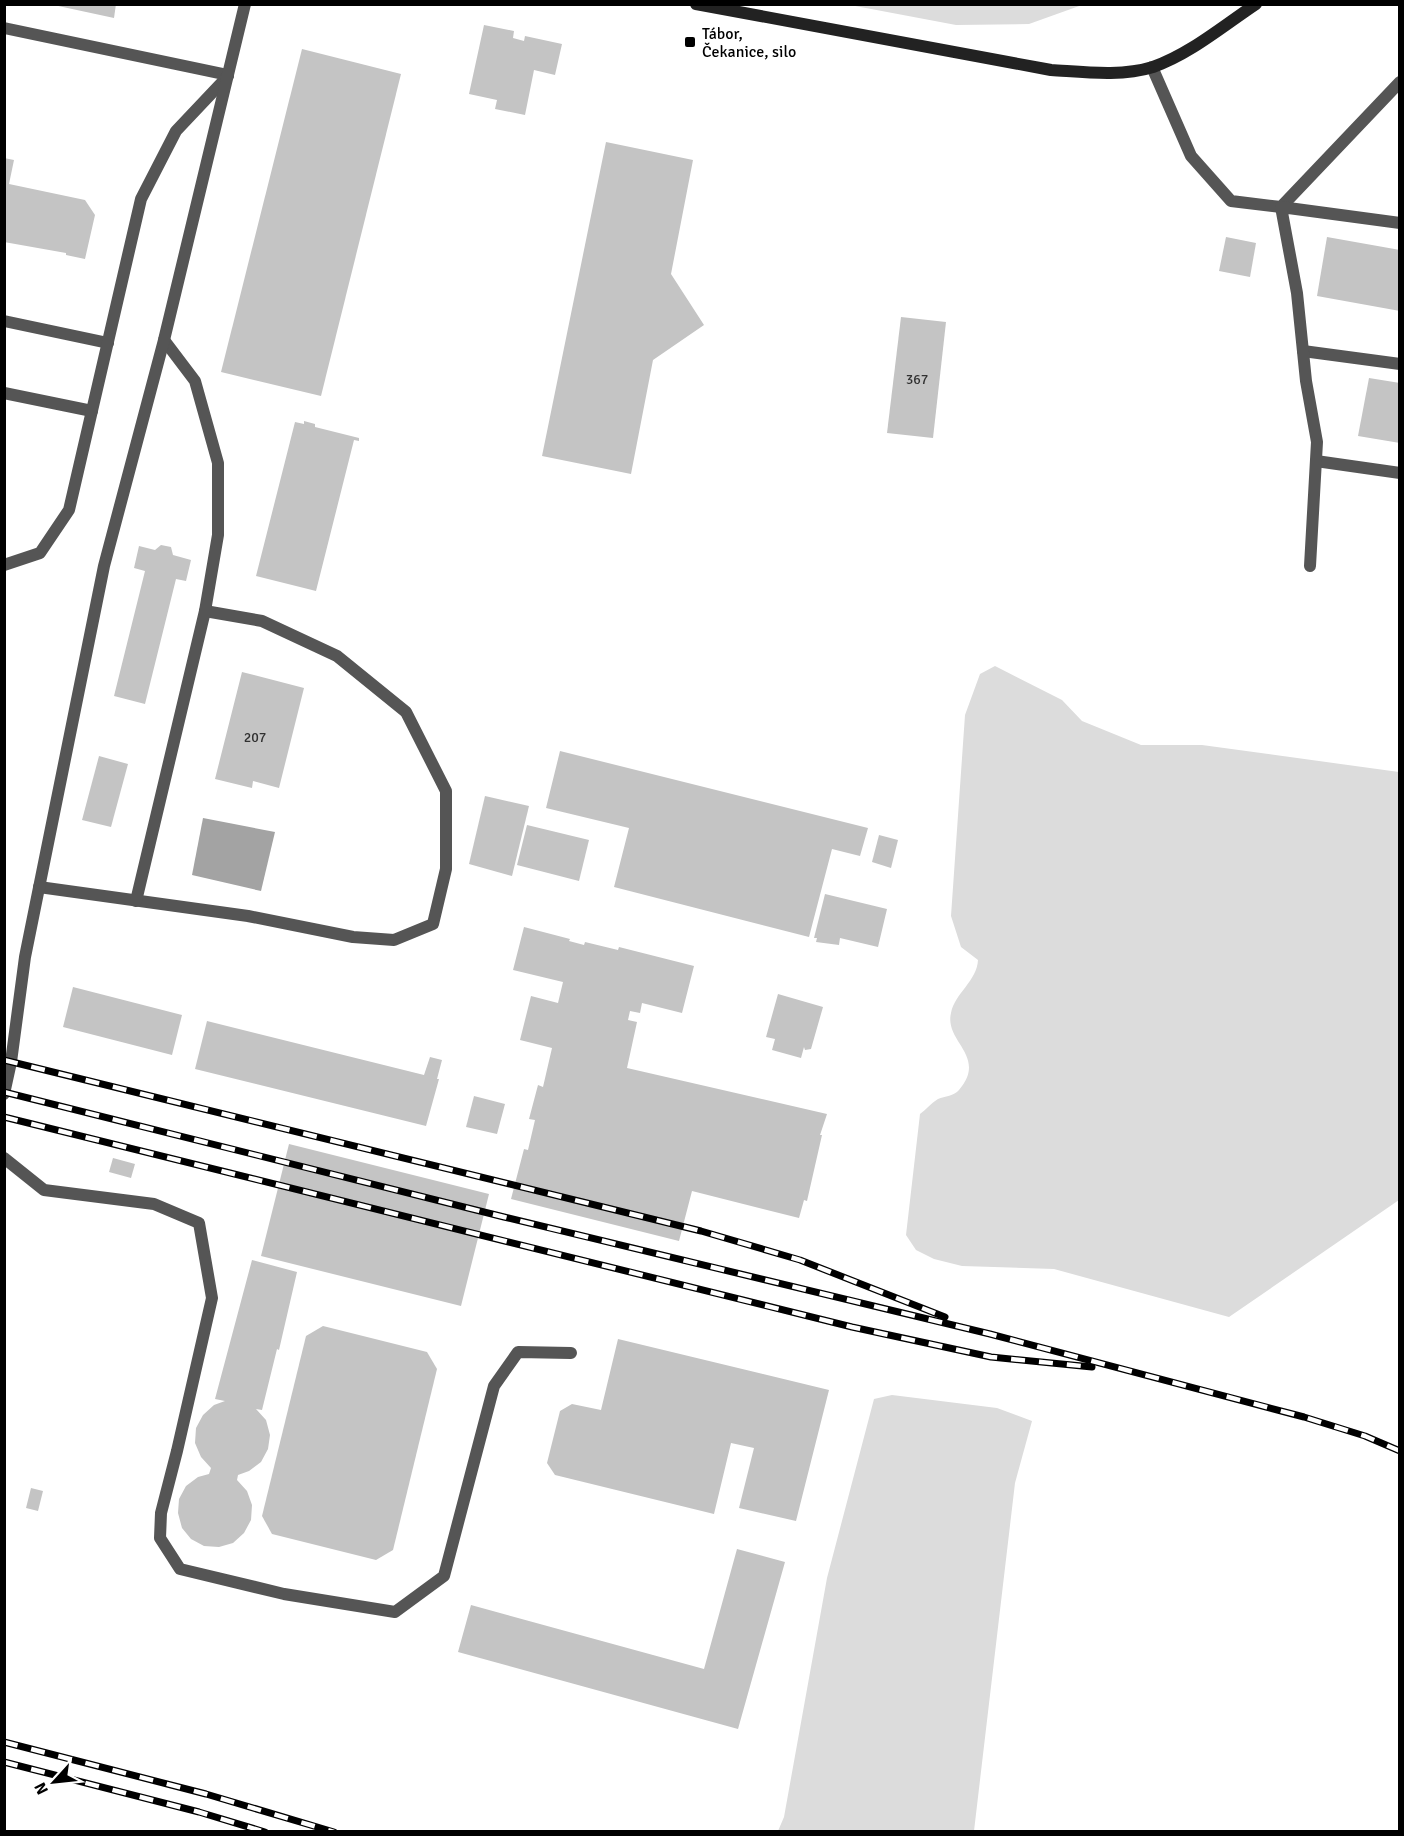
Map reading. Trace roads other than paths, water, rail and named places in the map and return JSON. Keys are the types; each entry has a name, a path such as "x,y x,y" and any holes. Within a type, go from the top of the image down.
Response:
{"street":[{"path":"696,4 1051,70 1107,74 1152,67 1186,52 1256,4"}],"lane":[{"path":"4,1094 11,1062 25,957 104,566 164,340 245,4"},
{"path":"4,28 228,75"},
{"path":"1152,67 1191,156 1231,201 1400,223"},
{"path":"4,566 40,553 69,510 141,199 176,131 228,75"},
{"path":"1281,207 1400,82"},
{"path":"1281,207 1297,293 1317,442 1310,566"},
{"path":"4,321 108,343"},
{"path":"136,901 206,611 218,535 218,463 195,381 164,340"},
{"path":"1303,351 1400,364"},
{"path":"4,393 92,411"},
{"path":"1316,461 1400,473"},
{"path":"39,888 248,916 353,937 394,940 433,924 446,869 446,791 406,712 337,656 262,621 206,611"},
{"path":"4,1158 44,1190 154,1204 199,1223 212,1298 161,1513 160,1538 180,1569 284,1594 395,1612 444,1576 494,1386 518,1352 571,1353"}],"railway":[{"path":"4,1060 701,1231 800,1260 945,1317"},
{"path":"4,1092 504,1217 990,1334 1304,1417 1365,1436 1400,1451"},
{"path":"4,1117 852,1327 991,1357 1092,1367"},
{"path":"4,1742 206,1794 334,1832"},
{"path":"4,1762 199,1812 265,1832"}],"place":[{"name":"Tábor, Čekanice, silo","path":"690,42"}]}
